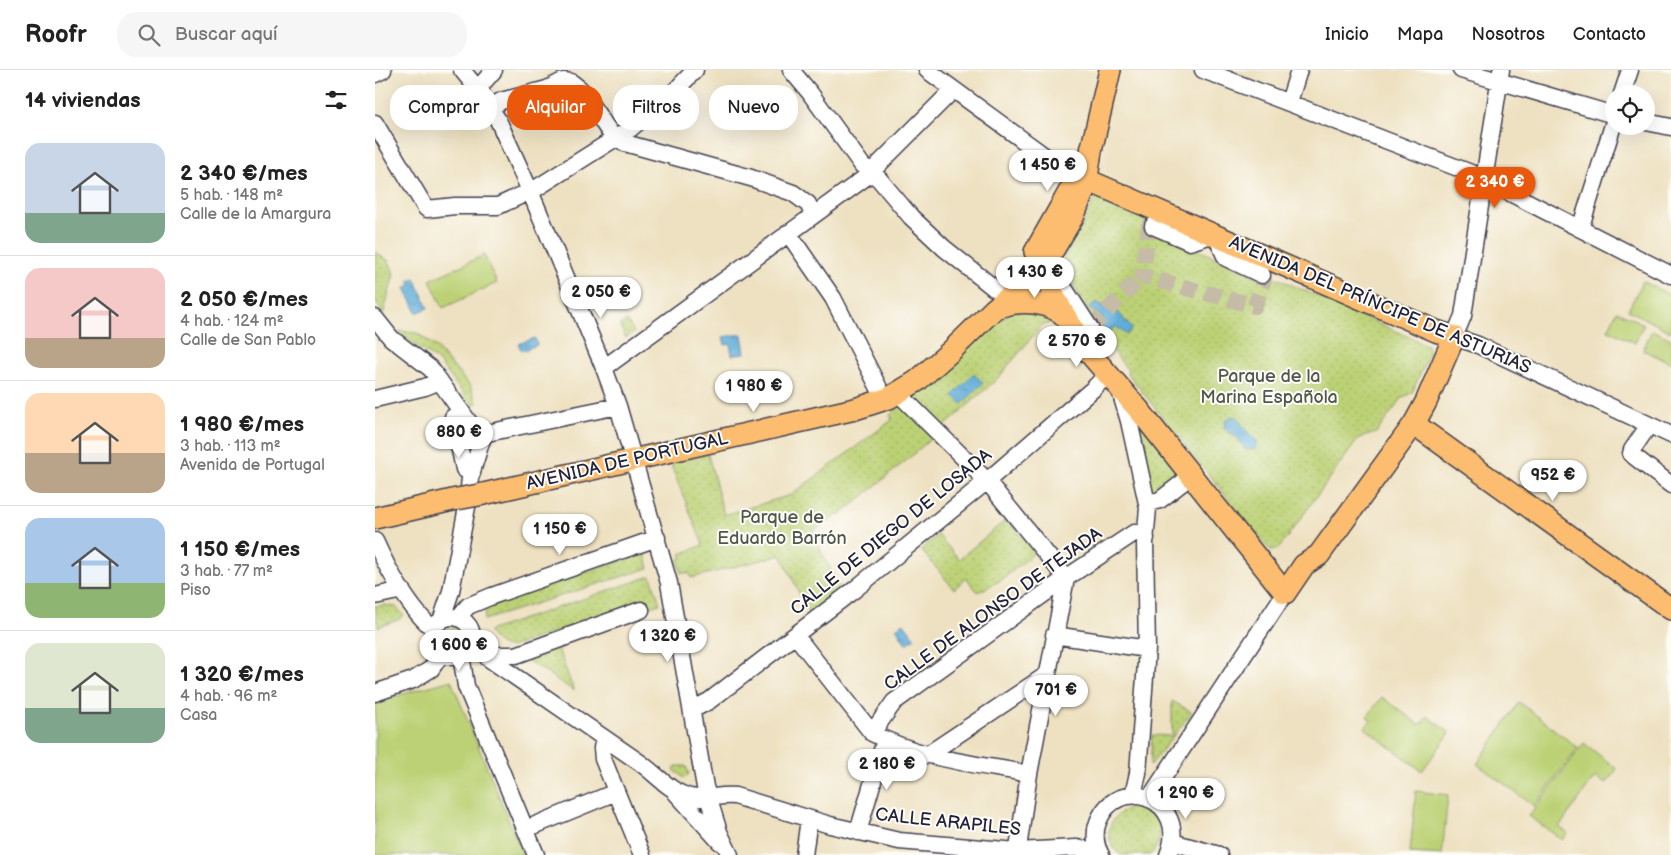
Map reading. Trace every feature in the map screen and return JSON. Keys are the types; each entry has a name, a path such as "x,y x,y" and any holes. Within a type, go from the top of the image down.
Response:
{"main road":[{"path":"1078,182 1091,151 1110,70"},
{"name":"AVENIDA DEL PRÍNCIPE DE ASTURIAS","path":"1078,182 1215,234 1436,331 1454,337"},
{"name":"AVENIDA DE PORTUGAL","path":"1031,278 1043,239 1078,182"},
{"name":"AVENIDA DE PORTUGAL","path":"375,518 845,411 891,397 933,367 994,309 1031,278 1057,246 1068,226 1079,203 1078,182"},
{"path":"1043,239 1041,252 1031,278 1066,317 1085,348 1285,593 1304,565 1319,555 1414,424 1426,402 1454,337"},
{"path":"994,309 1012,303 1030,303 1049,307 1066,317"},
{"path":"1414,424 1671,609"}],"street":[{"path":"375,74 383,70"},
{"path":"463,70 475,85"},
{"path":"480,85 494,70"},
{"path":"681,85 695,70"},
{"path":"791,70 862,165 879,179 911,217 950,253 997,290 1005,290 1031,278 1064,288 1090,328"},
{"path":"1203,70 1457,168 1671,275"},
{"path":"1289,102 1299,70"},
{"path":"1461,70 1500,76 1605,112"},
{"path":"1625,85 1629,70"},
{"path":"929,71 1078,182"},
{"path":"1454,337 1463,316 1500,76"},
{"path":"497,104 547,89 563,81 571,82 577,86 615,138 633,145 751,178 793,194 808,204 812,212 811,216"},
{"path":"604,368 871,173 953,90"},
{"path":"497,119 530,191 618,406 657,538 671,595 708,797 719,832 729,854"},
{"path":"375,123 427,209 455,206 498,206 530,191 628,130"},
{"path":"1655,124 1671,127"},
{"path":"633,130 631,134 633,145"},
{"path":"1580,229 1610,135"},
{"path":"1153,226 1190,242 1215,234 1226,258 1262,275"},
{"path":"789,233 833,298 891,397 987,481 1066,578 1029,774 1017,853"},
{"path":"375,318 387,334 427,365 477,431 487,433 618,406"},
{"name":"AVENIDA DEL PRÍNCIPE DE ASTURIAS","path":"1454,337 1478,345 1671,435"},
{"path":"1111,379 1128,415 1148,514 1146,538 1147,649 1137,773 1141,797"},
{"name":"CALLE DE DIEGO DE LOSADA","path":"692,710 709,701 796,636 987,481 1101,382 1111,379"},
{"path":"375,399 425,387 440,381"},
{"path":"453,417 464,469 472,473"},
{"path":"1649,425 1631,454 1671,485"},
{"path":"487,433 481,440 472,473 451,591 437,625 433,638 434,644 457,651 487,656 515,655 641,610"},
{"path":"1146,498 1152,502 1160,500 1191,476"},
{"name":"CALLE DE ALONSO DE TEJADA","path":"858,832 879,737 894,702 1066,578 1131,534 1140,533 1146,538"},
{"path":"458,618 468,606 492,596 657,538"},
{"path":"375,541 402,590 420,616 437,625"},
{"path":"375,596 402,590"},
{"path":"1141,797 1285,593"},
{"path":"375,693 413,680 457,651 469,626 463,620 450,617 437,625"},
{"path":"1055,635 1147,649"},
{"path":"796,636 879,737 927,755 1029,774"},
{"path":"457,651 466,685 537,855"},
{"path":"515,655 512,666 515,676"},
{"path":"487,656 639,762 670,786 729,854"},
{"path":"466,685 467,672 472,666 487,656"},
{"path":"927,755 1048,674"},
{"path":"604,738 602,748 603,759 642,855"},
{"path":"670,786 679,787 690,784 698,777 702,768"},
{"name":"CALLE ARAPILES","path":"670,786 689,796 735,796 906,848 1017,853 1076,848 1100,853"},
{"path":"525,829 616,792"},
{"path":"1100,853 1095,839 1096,826 1101,814 1110,804 1121,798 1141,797 1161,806 1169,816 1173,829 1170,849 1219,855"},
{"path":"804,855 809,820"}],"green space":[{"name":"Parque de la Marina Española","path":"1095,197 1154,223 1181,242 1260,278 1263,272 1427,345 1429,353 1412,393 1403,397 1376,433 1359,438 1277,549 1272,550 1267,547 1127,373 1128,370 1097,332 1091,315 1070,279 1062,273 1062,262 1082,226"},
{"path":"375,252 389,261 394,274 383,315 375,299"},
{"path":"484,255 497,283 443,308 430,280"},
{"path":"1643,281 1671,296 1671,332 1628,310"},
{"name":"Parque de Eduardo Barrón","path":"1014,310 1046,312 1052,323 1042,325 999,377 908,459 845,511 811,532 845,597 813,622 781,555 691,578 689,573 681,573 678,560 682,558 681,554 703,545 670,463 708,454 724,515 791,495 892,420 890,415 990,328"},
{"path":"1617,311 1644,324 1635,343 1608,330"},
{"path":"627,321 634,332 626,338 620,325"},
{"path":"1652,330 1671,339 1671,363 1643,350"},
{"path":"401,331 417,333 435,346 470,386 477,403 472,405 438,361 398,333"},
{"path":"1136,417 1181,474 1152,497"},
{"path":"1007,519 1034,553 1003,579 978,592 966,578 954,589 921,550 938,535 959,559"},
{"path":"645,553 649,568 484,620 486,607 494,602"},
{"path":"651,576 660,604 650,607 648,600 511,647 504,646 498,642 488,631"},
{"path":"386,605 396,607 404,615 398,620 378,627 375,606"},
{"path":"453,626 461,629 464,637 461,645 453,648 445,645 442,637 445,629"},
{"path":"557,646 574,691 524,658"},
{"path":"451,680 523,855 375,855 375,702"},
{"path":"1382,697 1420,725 1427,716 1450,733 1422,771 1365,728 1371,720 1367,717"},
{"path":"1172,701 1192,712 1150,766 1152,735 1172,736"},
{"path":"1519,702 1578,748 1534,806 1477,764"},
{"path":"1584,743 1617,769 1606,784 1595,777 1559,827 1568,833 1562,840 1529,816"},
{"path":"676,766 686,766 689,774 684,778 674,770"},
{"path":"1416,791 1448,795 1442,855 1410,853"},
{"path":"1130,808 1140,809 1148,813 1158,824 1159,839 1150,855 1120,855 1110,842 1109,835 1112,822 1116,816"}],"water":[{"path":"415,278 428,308 417,313 405,288 411,285 409,281"},
{"path":"1095,302 1118,312 1132,329 1127,335 1115,326 1110,333 1097,324 1102,317 1090,309"},
{"path":"742,334 745,353 732,355 730,344 725,345 723,337"},
{"path":"535,338 537,345 522,351 518,344"},
{"path":"974,374 983,383 962,404 953,395"},
{"path":"1232,416 1238,418 1245,429 1256,439 1256,449 1246,450 1235,435 1226,430 1224,426 1226,420"},
{"path":"904,623 915,638 906,644 896,628"},
{"path":"450,631 454,631 458,637 454,643 450,643 446,639 446,635"}],"tunnel":[{"path":"1153,226 1149,226 1142,276 1255,306 1264,279 1262,275"},
{"path":"1090,328 1142,276"}]}
